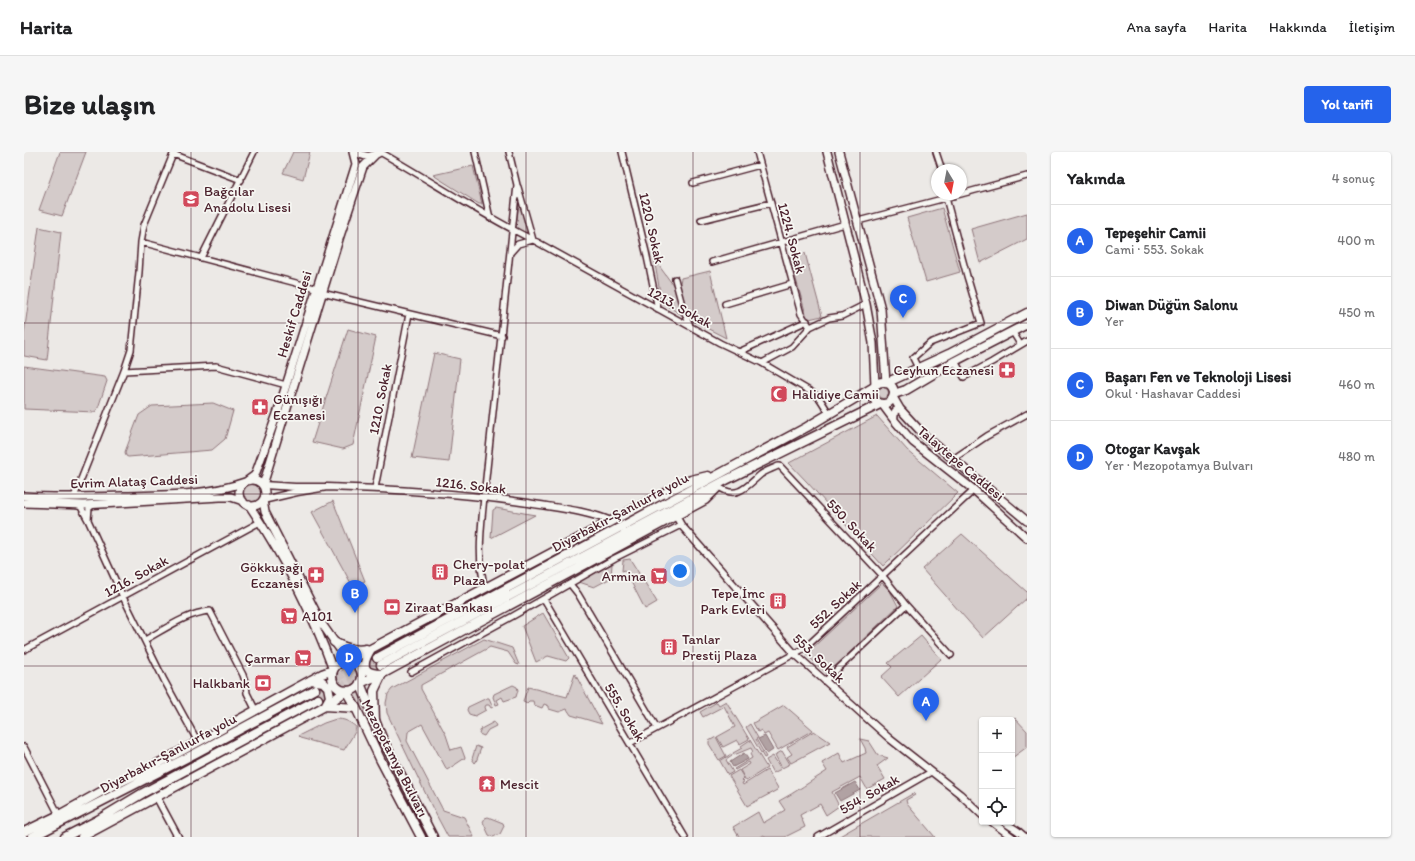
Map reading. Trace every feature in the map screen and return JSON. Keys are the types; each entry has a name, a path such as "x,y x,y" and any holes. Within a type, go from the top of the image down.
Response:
{"main road":[{"name":"Heskif Caddesi","path":"246,482 255,475 286,384 315,288 356,164 353,152"},
{"path":"357,152 363,156 378,153"},
{"path":"827,152 866,304 873,342 875,386 872,397 877,402 881,404 889,402 893,395 906,390 955,361 1027,324"},
{"path":"839,152 881,309 886,383"},
{"path":"246,503 256,505 262,500 265,493 263,485 340,236 364,167 378,153"},
{"path":"875,386 880,383 886,383 918,368 1027,313"},
{"path":"886,383 892,387 893,395 903,412 924,435 1026,519"},
{"name":"Diyarbakır-Şanlıurfa yolu","path":"380,666 718,474 807,427 875,386"},
{"name":"Diyarbakır-Şanlıurfa yolu","path":"380,666 726,480 881,404"},
{"name":"Talaytepe Caddesi","path":"881,404 913,442 974,490 1027,538"},
{"path":"24,832 142,772 322,674 333,670 339,664 348,662 611,521 691,480 718,474"},
{"path":"263,485 256,480 246,482 240,489 240,494 260,522 311,617 333,670 332,675 334,684 341,690 346,691"},
{"path":"69,837 80,834 124,815 156,796 325,706 346,691 354,689 380,666 706,500 726,480"},
{"name":"Evrim Alataş Caddesi","path":"24,503 74,501 207,491 246,482"},
{"name":"Evrim Alataş Caddesi","path":"24,496 94,504 220,497 231,497 246,503"},
{"path":"262,500 265,512 322,624 348,662 353,663 360,669 362,674 360,683"},
{"path":"334,642 351,649 371,649"},
{"path":"371,649 365,658 365,665 368,671 373,674 380,666"},
{"path":"375,722 374,691 380,666"},
{"path":"311,680 323,682 328,686 330,697 325,706"},
{"name":"Mezopotamya Bulvarı","path":"360,683 383,740 433,837"},
{"name":"Diyarbakır-Şanlıurfa yolu","path":"32,837 152,776 315,689"},
{"name":"Mezopotamya Bulvarı","path":"346,691 356,708 420,837"},
{"name":"Diyarbakır-Şanlıurfa yolu","path":"65,837 80,834 142,793 318,699"},
{"path":"325,706 356,708"},
{"path":"81,803 152,776"}],"street":[{"path":"201,258 254,152"},
{"path":"475,152 490,218"},
{"path":"509,152 532,240 518,244 509,254"},
{"name":"1220. Sokak","path":"622,152 658,309"},
{"name":"1224. Sokak","path":"756,152 801,314 810,327"},
{"path":"936,152 940,164"},
{"path":"198,742 164,680 123,597 88,520 81,507 74,501 131,350 139,272 140,242 144,225 174,153 241,180"},
{"name":"1213. Sokak","path":"378,153 490,218 720,343 762,363 813,393 820,399 829,413"},
{"path":"693,183 760,165"},
{"path":"967,192 1027,176"},
{"path":"485,589 480,565 484,497 517,185"},
{"path":"858,221 934,200"},
{"path":"918,368 913,358 930,343 981,323 966,276 949,200"},
{"path":"701,220 771,203"},
{"path":"712,262 846,224"},
{"path":"140,242 315,288"},
{"path":"675,279 682,305 690,326"},
{"path":"725,304 792,284"},
{"path":"322,293 502,336"},
{"path":"762,363 792,347 810,327 829,318 842,316 866,304"},
{"name":"1210. Sokak","path":"375,488 409,314"},
{"path":"739,352 807,321"},
{"path":"1012,331 1020,344"},
{"path":"955,361 964,377 1027,341"},
{"path":"124,371 216,366 286,384"},
{"path":"894,420 894,413 896,410 898,409 903,412"},
{"path":"954,459 987,436 1027,414"},
{"name":"550. Sokak","path":"719,487 725,492 738,491 748,487 762,474 780,466 882,576 951,655"},
{"path":"263,485 295,487 327,486"},
{"path":"262,500 327,486"},
{"name":"1216. Sokak","path":"327,486 375,488 484,497 594,514 611,521"},
{"name":"552. Sokak","path":"630,743 805,648 974,490"},
{"path":"88,520 89,508 94,504"},
{"name":"553. Sokak","path":"676,516 681,525 795,654 890,739 964,798"},
{"name":"1216. Sokak","path":"24,650 260,522"},
{"path":"411,672 615,558 681,525"},
{"path":"570,584 578,594 657,728"},
{"name":"555. Sokak","path":"544,599 685,837"},
{"path":"825,681 906,605"},
{"path":"145,640 180,621 201,612 210,611 243,675 247,693 256,711"},
{"path":"24,747 59,815"},
{"name":"554. Sokak","path":"818,837 931,772"},
{"path":"156,796 178,837"},
{"path":"964,798 979,808"},
{"path":"964,798 979,812"},
{"path":"996,825 1010,836"},
{"path":"1009,825 1027,833"},
{"path":"1018,830 1025,837"}],"shaded area":[{"path":"60,152 86,152 62,216 39,210"},
{"path":"293,152 310,152 303,179 283,173"},
{"path":"473,166 482,204 479,204 433,175"},
{"path":"520,202 528,230 526,233 516,227"},
{"path":"942,208 960,272 926,282 907,218"},
{"path":"1027,213 1027,239 980,263 971,229"},
{"path":"39,227 61,232 47,360 24,356 24,334"},
{"path":"805,253 822,316 809,319 807,318 790,258"},
{"path":"654,259 676,289 682,315 662,303"},
{"path":"710,271 726,338 691,320 681,293 681,278"},
{"path":"348,329 376,337 353,445 343,449 312,442"},
{"path":"434,353 460,359 449,462 412,458"},
{"path":"24,366 105,377 107,381 98,408 95,412 24,409"},
{"path":"883,387 887,389 889,393 887,397 883,399 879,397 877,393 879,389"},
{"path":"213,403 233,411 225,439 212,450 126,456 125,452 139,415 152,406"},
{"path":"877,416 907,450 958,493 883,566 789,463"},
{"path":"249,482 257,482 263,488 263,496 257,502 249,502 243,496 243,488"},
{"path":"333,501 365,581 353,587 312,512"},
{"path":"496,508 535,515 491,538 493,510"},
{"path":"962,534 1027,592 1027,598 983,638 922,569"},
{"path":"630,559 657,602 645,609 625,570 622,571 623,560"},
{"path":"612,564 611,578 594,587 579,582"},
{"path":"882,583 890,591 898,606 827,674 806,654"},
{"path":"543,613 569,658 566,661 548,656 536,662 522,626"},
{"path":"921,636 941,659 899,697 881,677 892,667 888,663"},
{"path":"484,639 512,648 519,665 516,664 508,652 490,647 421,685 421,689 446,735 451,750 461,747 465,758 447,770 422,724 408,732 407,741 443,810 464,817 474,837 448,837 387,713 386,703 388,694 392,689"},
{"path":"372,653 381,669 376,670 372,668 368,662"},
{"path":"348,668 354,671 357,677 354,683 348,686 342,683 339,677 342,671"},
{"path":"575,674 602,724 571,715 567,709 559,712 549,709 549,706 544,704 542,708 534,705 533,701 529,701 527,703 523,701 528,687 567,697"},
{"path":"314,685 320,685 325,689 326,696 323,701"},
{"path":"513,685 517,687 518,690 516,697 504,701 502,697 497,700 499,704 496,705 493,697 494,694"},
{"path":"361,689 362,700 379,743 429,837 424,837 351,694"},
{"path":"489,698 493,707 491,708 489,705 486,705 486,710 475,716 469,714 467,710 468,707"},
{"path":"726,701 749,739 740,744 737,740 723,747 717,737 735,727 724,706 703,717 700,712 717,702 719,705"},
{"path":"784,705 813,730 778,750 768,733 764,735 761,730 758,732 753,723"},
{"path":"1015,718 1027,731 1027,747 1015,756"},
{"path":"336,719 342,719 356,727 355,732 344,750 300,738 298,736 324,723"},
{"path":"494,722 496,726 488,730 484,736 479,734 481,729"},
{"path":"750,724 766,757 764,758 746,727"},
{"path":"814,731 830,742 791,763 787,757 792,754 787,747"},
{"path":"765,736 773,750 767,754 758,739"},
{"path":"716,737 726,756 719,760 709,744 709,741"},
{"path":"860,739 869,741 878,755 888,758 877,766 885,779 867,789 860,777 832,792 839,806 826,815 820,804 800,815 805,827 785,837 765,837 764,835 760,837 739,837 733,827 758,812 763,823 785,810 779,801 827,771 822,763 839,753 844,763 866,753"},
{"path":"750,740 767,768 746,781 740,770 750,764 749,762 735,770 734,769 752,758 750,754 753,752 751,748 734,755 733,753 742,748 741,746"},
{"path":"476,746 481,748 475,763 472,759"},
{"path":"782,751 790,764 782,768 775,755"},
{"path":"744,753 748,759 733,767 730,762"},
{"path":"731,754 732,756 726,760 733,772 728,775 720,761"},
{"path":"773,756 781,769 773,773 766,760"},
{"path":"739,770 744,778 742,780 744,782 742,783 743,785 767,770 778,788 777,790 747,806 729,776"},
{"path":"855,782 860,790 840,801 835,793"},
{"path":"914,793 915,795 906,800 907,804 935,837 838,837"},
{"path":"488,817 503,823 504,826 500,834 493,837 489,835 483,822 485,818"}],"tunnel":[{"path":"315,689 377,658"},
{"path":"318,699 381,665"}],"place":[{"name":"Bağcılar Anadolu Lisesi","path":"191,199"},
{"name":"Başarı Fen ve Teknoloji Lisesi","path":"903,318"},
{"name":"Ceyhun Eczanesi","path":"1007,370"},
{"name":"Halidiye Camii","path":"779,394"},
{"name":"Günışığı Eczanesi","path":"260,407"},
{"name":"Chery-polat Plaza","path":"440,572"},
{"name":"Gökkuşağı Eczanesi","path":"316,575"},
{"name":"Armina","path":"659,576"},
{"name":"Tepe İmc Park Evleri","path":"778,601"},
{"name":"Ziraat Bankası","path":"392,607"},
{"name":"Diwan Düğün Salonu","path":"355,613"},
{"name":"A101","path":"289,616"},
{"name":"Tanlar Prestij Plaza","path":"669,647"},
{"name":"Çarmar","path":"303,658"},
{"name":"Otogar Kavşak","path":"349,677"},
{"name":"Halkbank","path":"263,683"},
{"name":"Tepeşehir Camii","path":"926,721"},
{"name":"Mescit","path":"487,784"}]}
